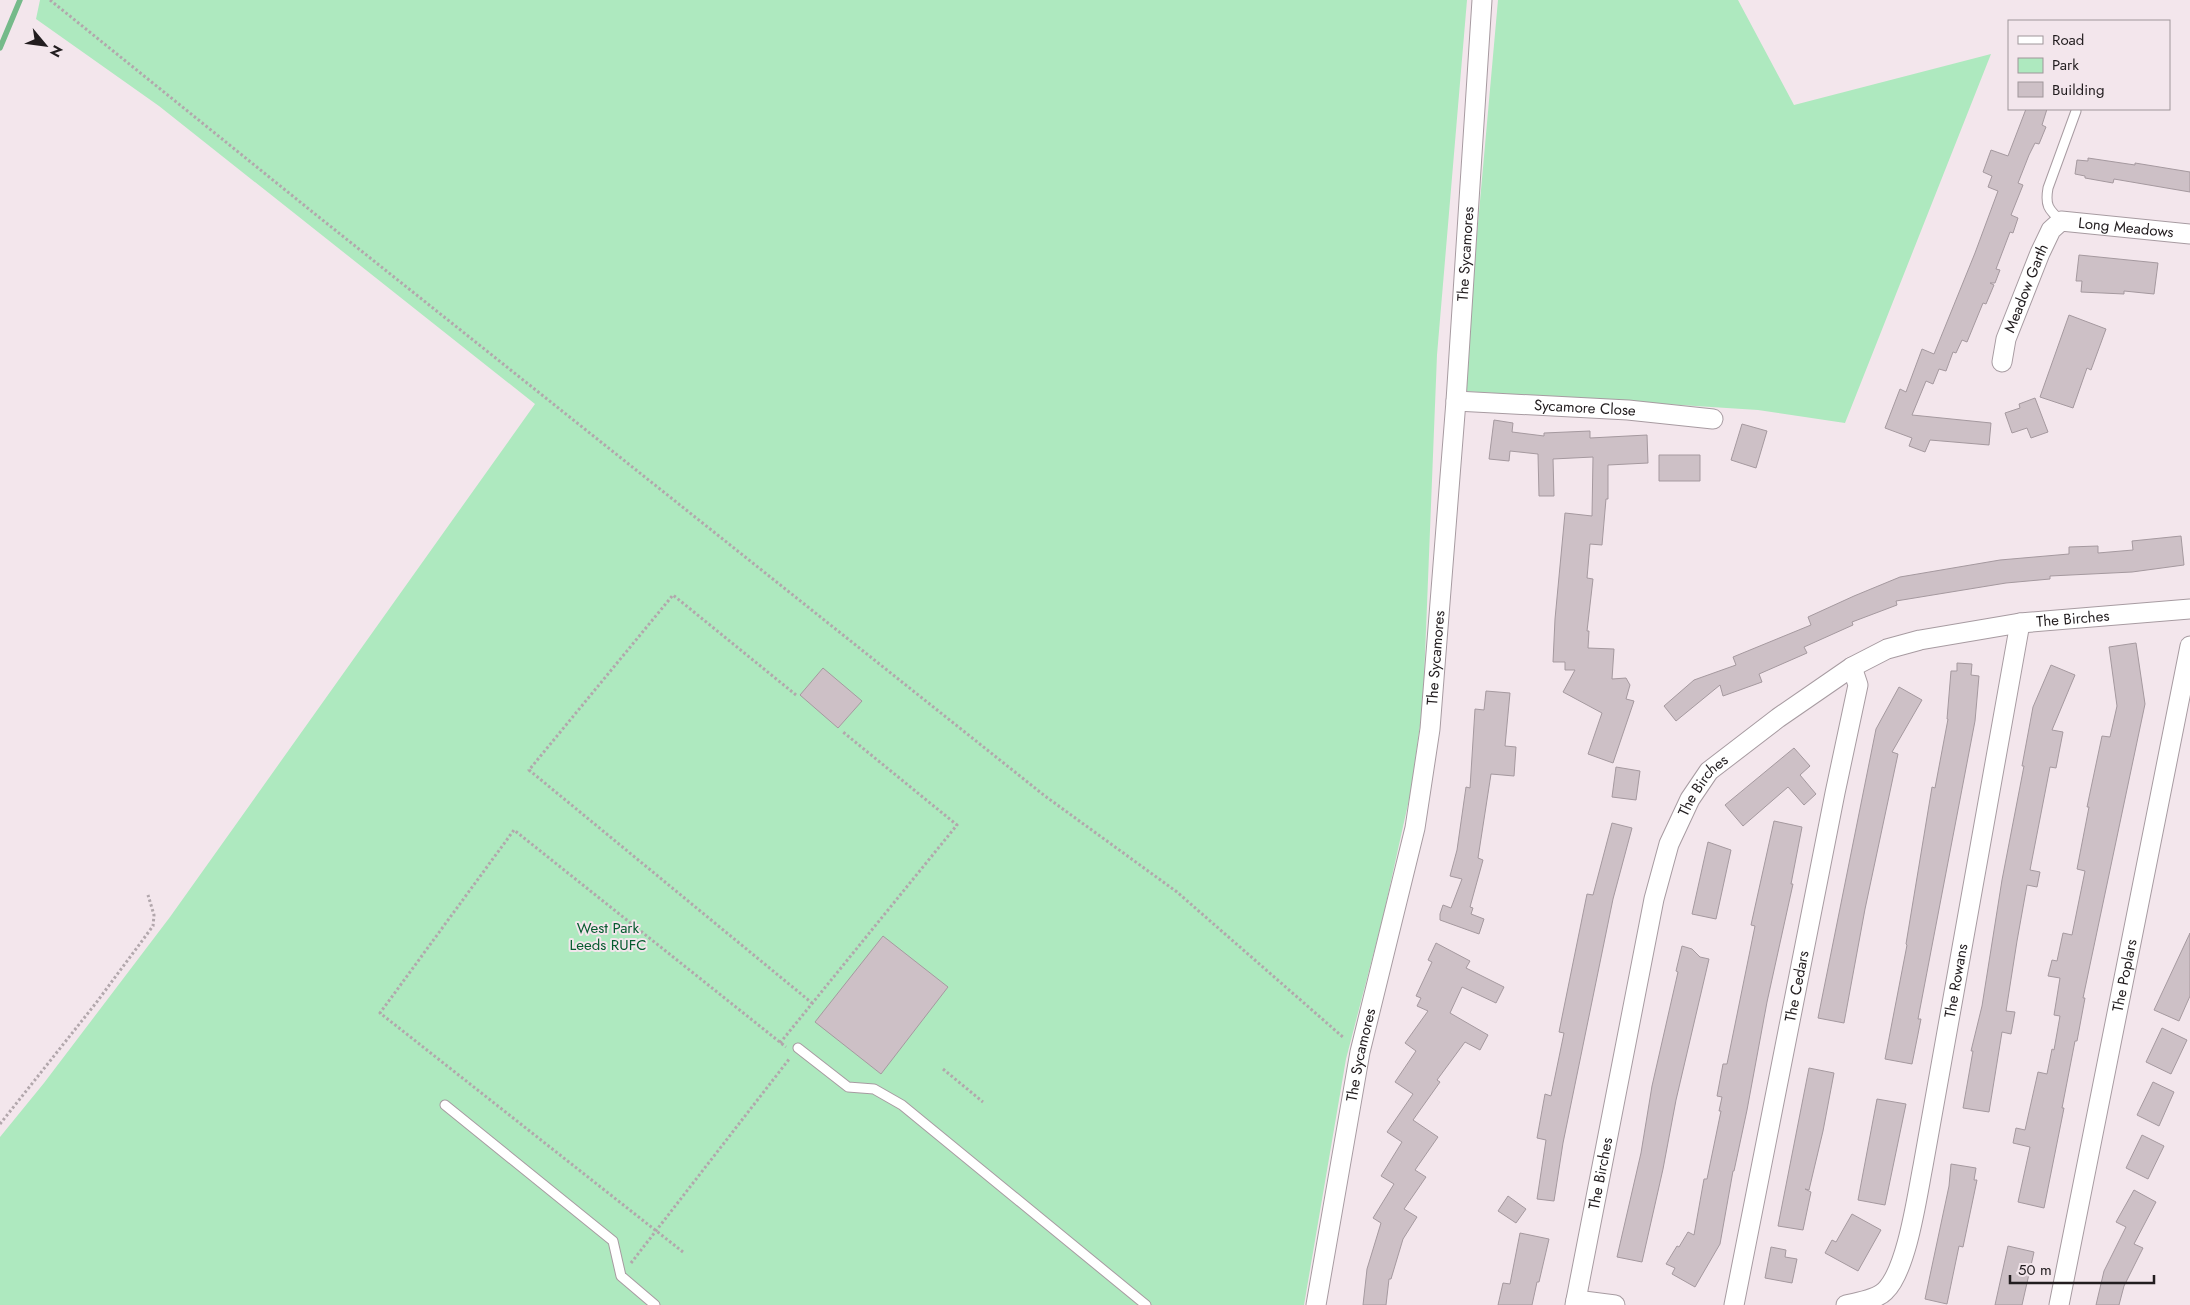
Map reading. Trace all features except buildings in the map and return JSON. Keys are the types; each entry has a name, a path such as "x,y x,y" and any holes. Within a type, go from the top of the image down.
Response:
{"street":[{"name":"The Sycamores","path":"1316,1305 1360,1052 1415,828 1430,729 1456,401 1482,0"},
{"name":"Long Meadows","path":"2061,220 2190,234"},
{"name":"Meadow Garth","path":"2002,362 2006,339 2040,253 2050,230 2061,220"},
{"name":"Sycamore Close","path":"1456,401 1628,410 1713,419"},
{"name":"The Birches","path":"1576,1302 1654,899 1669,844 1690,799 1709,771 1778,718 1852,667 1887,649 1920,640 2020,623 2190,609"},
{"name":"The Rowans","path":"1846,1305 1871,1299 1885,1291 1897,1272 1906,1246 1923,1166 2020,623"},
{"name":"The Poplars","path":"2059,1305 2190,646"},
{"name":"The Cedars","path":"1734,1305 1835,793 1854,708 1858,686 1852,667"},
{"path":"1576,1302 1615,1305"}],"lane":[{"path":"2061,220 2050,211 2046,200 2048,188 2076,111"},
{"path":"796,1051 848,1087 874,1089 902,1105 1146,1305"},
{"path":"445,1105 613,1241 621,1276 656,1305"}],"path":[{"path":"50,0 322,220 1044,796 1177,892 1360,1052"},
{"path":"796,695 673,595 529,770 812,1003"},
{"path":"780,1043 956,825 842,732"},
{"path":"621,1276 655,1232 796,1051 780,1043 514,830 380,1013 655,1232 683,1252"},
{"path":"0,1124 101,996 153,926 154,914 148,895"},
{"path":"943,1069 984,1102"}],"green space":[{"name":"West Park Leeds RUFC","path":"40,0 1467,0 1437,355 1423,705 1410,795 1383,917 1346,1059 1304,1305 0,1305 0,1137 44,1083 170,917 535,404 159,106 36,19"},
{"path":"1498,0 1738,0 1794,105 1991,54 1845,423 1758,410 1463,391"}],"waterway":[{"path":"0,48 20,0"}]}
